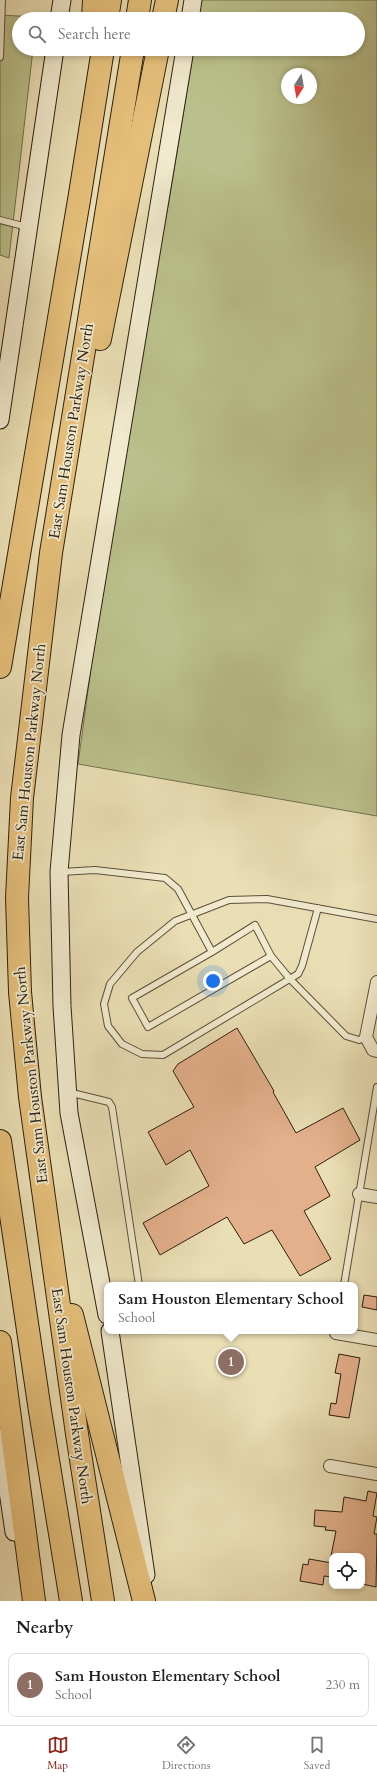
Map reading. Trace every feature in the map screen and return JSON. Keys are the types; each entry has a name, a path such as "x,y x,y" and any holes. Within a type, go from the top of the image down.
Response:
{"highway":[{"path":"93,12 94,0"},
{"path":"108,12 110,0"},
{"path":"138,12 140,0"},
{"path":"164,12 167,0"},
{"path":"80,194 90,56"},
{"name":"East Sam Houston Parkway North","path":"0,667 102,56"},
{"name":"East Sam Houston Parkway North","path":"104,1601 77,1434 44,1202 25,1050 18,948 19,847 27,746 51,553 131,56"},
{"path":"27,746 100,340 157,56"},
{"name":"East Sam Houston Parkway North","path":"0,1141 40,1411 71,1601"},
{"path":"44,1202 144,1601"},
{"path":"0,1342 34,1601"}],"main road":[{"path":"60,12 62,0"},
{"path":"191,12 194,0"},
{"path":"0,420 54,56"},
{"path":"104,1299 69,1113 62,1006 59,872 71,735 184,56"},
{"path":"110,1334 150,1601"},
{"path":"0,1438 26,1601"}],"street":[{"path":"377,982 366,1037 373,1050 377,1051"},
{"path":"359,1194 377,1197"},
{"path":"346,1334 377,1340"},
{"path":"330,1466 377,1474"}],"lane":[{"path":"0,57 2,0"},
{"path":"0,220 28,228"},
{"path":"59,872 95,870 165,878 178,889 190,915 212,952"},
{"path":"318,908 302,966 298,974 163,1055 142,1054 122,1044 108,1026 104,1004 110,984 137,952 175,920 229,900 267,899 318,908 377,919"},
{"path":"271,956 148,1027 132,998 212,952 255,925 271,956 290,979 346,1036 359,1040 366,1037"},
{"path":"344,1282 377,1087"},
{"path":"68,1092 110,1102 112,1107 138,1282"}],"green space":[{"path":"201,0 377,0 377,816 78,764 115,492 169,201 193,56 365,56 365,12 199,12"},
{"path":"0,15 12,16 12,56 32,56 9,258 0,255"}],"building":[{"path":"237,1028 274,1091 273,1092 296,1133 343,1108 360,1140 315,1167 330,1196 304,1211 331,1259 300,1276 272,1230 244,1244 227,1217 160,1255 143,1223 209,1186 190,1150 166,1165 148,1132 194,1107 173,1071 178,1064"},
{"path":"364,1295 377,1297 377,1310 362,1307"},
{"path":"339,1354 360,1358 349,1418 329,1415 331,1403 336,1404 341,1374 335,1373"},
{"path":"368,1491 377,1493 373,1516 377,1517 374,1534 377,1534 376,1587 365,1585 365,1553 332,1553 336,1531 325,1530 326,1527 314,1526 315,1510 342,1512 344,1497 366,1501"},
{"path":"309,1559 329,1562 329,1577 324,1576 323,1585 300,1581 303,1564 308,1565"}],"place":[{"name":"Sam Houston Elementary School","path":"231,1362"}]}
